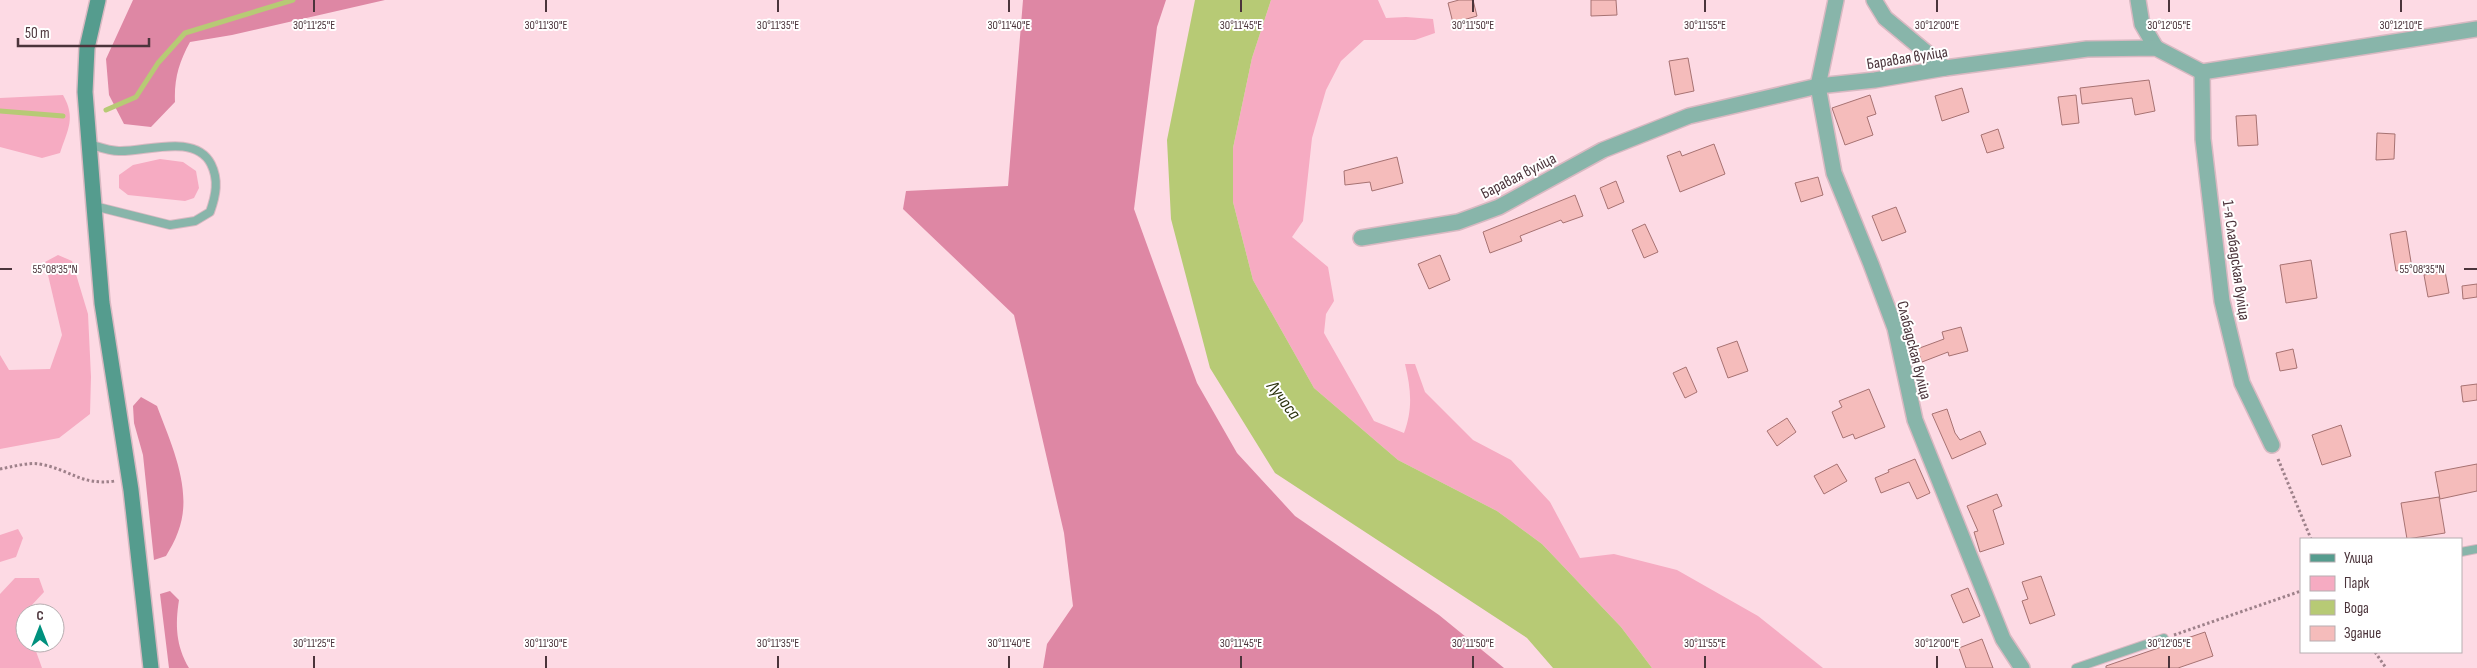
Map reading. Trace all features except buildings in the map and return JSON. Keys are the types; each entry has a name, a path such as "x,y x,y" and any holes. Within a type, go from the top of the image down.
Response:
{"street":[{"path":"98,0 87,48 85,92 89,144 102,303 129,479 151,668"},
{"name":"Слабадская вуліца","path":"1836,0 1818,86 1834,173 1895,328 1915,420 2004,639 2022,668"},
{"path":"1874,0 1885,18 1945,68"},
{"path":"2138,0 2142,24 2156,48"},
{"path":"2202,72 2477,29"},
{"name":"Баравая вуліца","path":"1361,238 1458,222 1499,207 1603,150 1689,116 1818,86 1875,80 1945,68 2087,49 2156,48 2202,72"},
{"name":"1-я Слабадская вуліца","path":"2202,72 2203,140 2222,302 2242,383 2272,445"}],"lane":[{"path":"89,144 118,151 175,146 192,148 208,158 215,172 217,189 210,212 195,221 170,225 94,206"},
{"path":"2462,552 2477,549"},
{"path":"2076,668 2164,638"}],"path":[{"path":"2272,445 2311,538"},
{"path":"0,469 36,463 59,468 78,479 99,483 129,479"},
{"path":"2164,638 2300,591"},
{"path":"2376,653 2386,668"}],"green space":[{"path":"1271,0 1378,0 1386,18 1433,19 1435,33 1415,40 1364,40 1341,61 1326,90 1312,138 1303,221 1292,237 1328,267 1334,301 1326,314 1324,333 1374,421 1404,433 1410,407 1409,382 1405,364 1415,364 1425,392 1473,440 1511,460 1550,502 1580,558 1614,554 1677,570 1758,616 1823,668 1652,668 1621,627 1542,544 1497,511 1398,460 1314,388 1253,280 1233,202 1233,148 1252,58"},
{"path":"63,95 70,117 68,130 60,153 42,158 0,147 0,98"},
{"path":"160,159 183,162 196,171 199,188 194,198 185,201 128,195 119,188 119,175 133,165"},
{"path":"58,255 72,261 88,314 91,377 90,414 59,438 0,449 0,355 9,370 50,369 62,335 45,262"},
{"path":"18,529 23,538 16,557 0,562 0,535"},
{"path":"15,578 39,578 44,592 34,603 15,603 15,653 37,653 42,668 0,668 0,594"}],"shaded area":[{"path":"133,0 385,0 232,35 190,42 178,71 175,86 175,102 151,127 124,124 109,95 106,59"},
{"path":"1023,0 1166,0 1157,27 1134,209 1197,383 1237,453 1295,516 1439,615 1504,668 1043,668 1047,644 1073,606 1064,533 1014,315 903,209 906,191 1008,186"},
{"path":"141,397 157,406 174,452 182,484 182,516 178,532 166,556 154,560 143,455 134,423 133,406"},
{"path":"170,591 179,600 177,618 179,643 189,668 169,668 160,594"}],"water":[{"name":"Лучоса","path":"1195,0 1271,0 1252,58 1233,148 1233,202 1253,280 1314,388 1398,460 1497,511 1542,544 1621,627 1652,668 1553,668 1527,638 1275,473 1210,368 1171,219 1167,140"}],"waterway":[{"path":"106,110 136,97 158,63 185,33 293,0"},
{"path":"0,111 63,116"}]}
